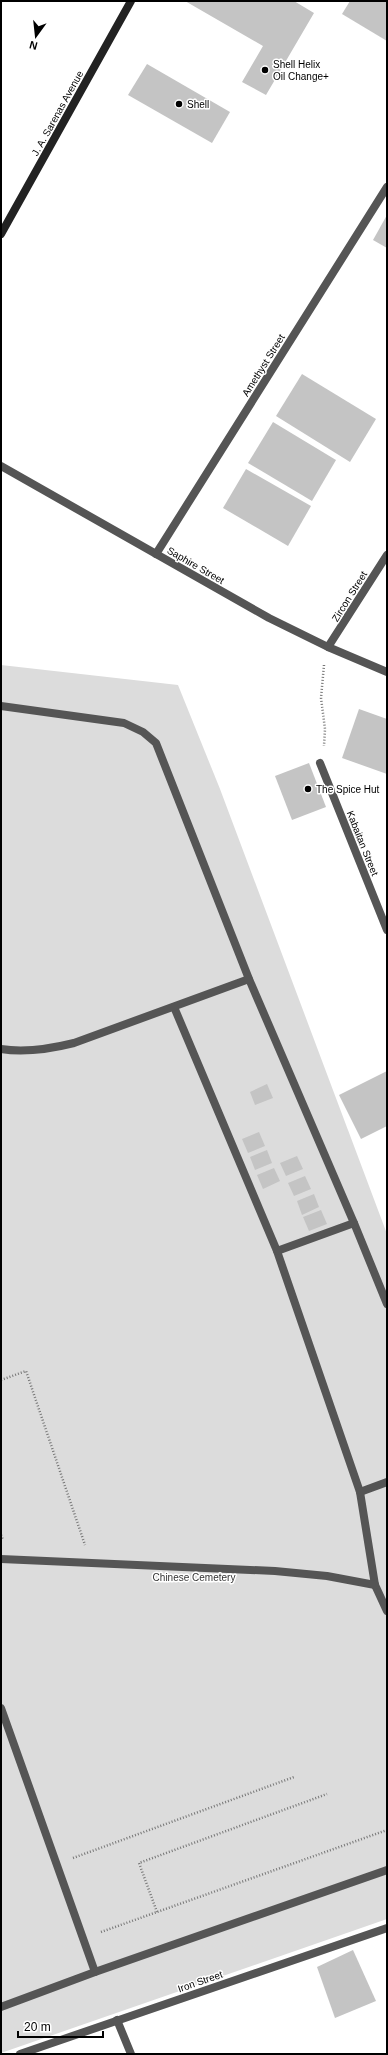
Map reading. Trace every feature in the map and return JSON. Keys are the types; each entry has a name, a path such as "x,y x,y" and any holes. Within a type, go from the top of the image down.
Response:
{"main road":[{"name":"J. A. Sarenas Avenue","path":"1,234 132,1"}],"street":[{"name":"Amethyst Street","path":"156,554 387,187"},
{"name":"Saphire Street","path":"1,466 269,618 328,647 387,672"},
{"name":"Zircon Street","path":"328,647 387,555"},
{"path":"1,706 124,723 143,732 156,744 249,979 354,1223 387,1304"},
{"name":"Kabaitan Street","path":"320,764 387,930"},
{"path":"1,1049 13,1051 53,1048 74,1043 249,979"},
{"path":"174,1007 277,1251 360,1492 375,1585 387,1611"},
{"path":"277,1251 354,1223"},
{"path":"360,1492 387,1482"},
{"path":"1,1559 274,1571 327,1576 375,1585"},
{"path":"1,1708 95,1972"},
{"path":"1,2007 95,1972 387,1870"},
{"name":"Iron Street","path":"20,2054 387,1928"},
{"path":"117,2020 131,2054"}],"path":[{"path":"323,751 325,729 322,698 324,665 328,647"},
{"path":"1,1380 26,1371 92,1564"},
{"path":"56,1864 294,1777"},
{"path":"157,1912 140,1863 327,1794"},
{"path":"83,1938 387,1830"}],"green space":[{"name":"Chinese Cemetery","path":"1,665 178,685 220,789 387,1234 387,1919 1,2053"}],"building":[{"path":"185,1 294,1 314,13 266,95 242,82 263,46"},
{"path":"350,1 387,1 387,41 342,14"},
{"name":"Shell","path":"147,64 230,112 212,143 128,95"},
{"path":"387,215 387,248 373,240"},
{"path":"302,374 376,419 350,462 276,416"},
{"path":"273,422 336,460 312,501 248,463"},
{"path":"246,469 311,506 288,546 223,508"},
{"path":"359,709 387,719 387,774 342,758"},
{"path":"309,763 326,807 292,820 275,776"},
{"path":"387,1071 387,1126 361,1139 339,1095"},
{"path":"267,1084 273,1098 255,1105 250,1092"},
{"path":"259,1132 265,1146 248,1153 242,1139"},
{"path":"267,1150 272,1163 255,1170 250,1157"},
{"path":"297,1156 303,1169 286,1176 280,1163"},
{"path":"274,1168 280,1181 263,1189 257,1175"},
{"path":"305,1176 311,1189 294,1196 288,1183"},
{"path":"314,1194 319,1207 302,1215 297,1201"},
{"path":"321,1210 327,1224 309,1231 303,1217"},
{"path":"353,1950 376,2001 335,2018 317,1967"}],"place":[{"name":"Shell Helix Oil Change+","path":"265,70"},
{"name":"Shell","path":"179,104"},
{"name":"The Spice Hut","path":"308,789"}]}
